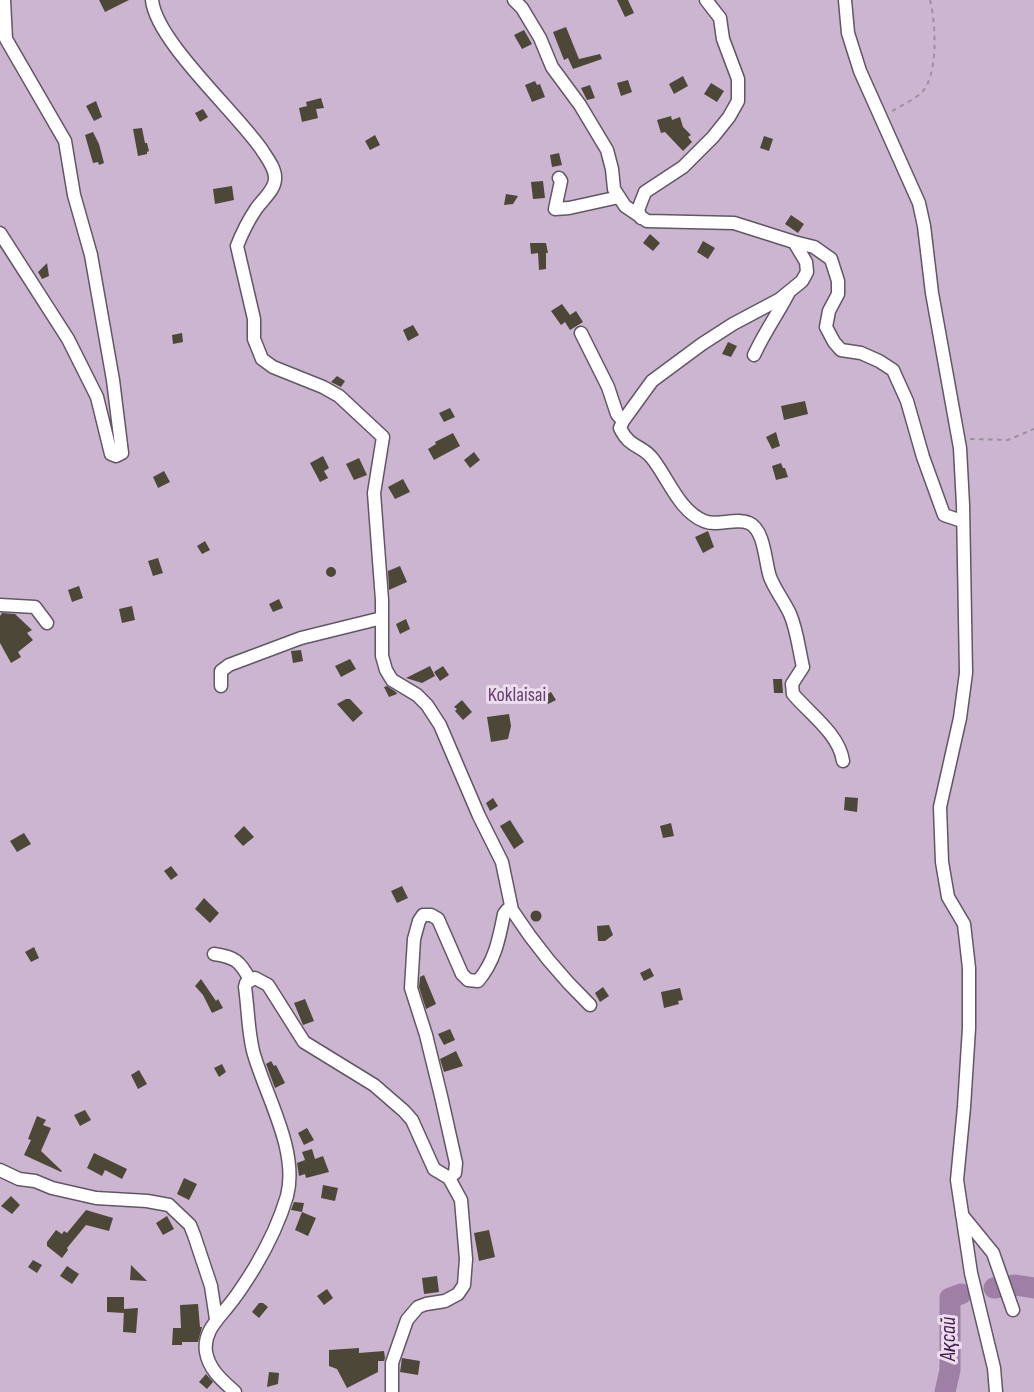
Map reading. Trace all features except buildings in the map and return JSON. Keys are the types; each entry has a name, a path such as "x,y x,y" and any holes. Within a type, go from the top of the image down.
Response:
{"street":[{"path":"0,233 68,339 88,377 97,397 111,454 116,456 122,453 113,380 91,255 74,195 65,141 6,39 4,0"},
{"path":"152,0 162,27 182,55 253,137 269,161 276,178 273,188 257,207 237,246 254,319 254,339 262,359 273,367 323,387 339,396 383,436 374,493 382,618 382,656 386,670 392,680 417,695 440,724 501,862 512,910 549,962 590,1005"},
{"path":"514,0 540,38 552,67 580,105 607,150 614,189 625,206 647,221 734,223 814,247 831,259 838,281 838,294 829,312 826,327 841,350 861,352 893,370 907,401 923,457 944,516 962,521"},
{"path":"641,218 638,210 645,192 683,167 713,137 738,101 738,79 723,39 720,18 706,0"},
{"path":"845,0 848,33 860,71 919,203 932,293 958,438 966,673 960,718 939,807 942,862 948,897 964,924 969,968 969,1028 957,1180 971,1273 981,1306 994,1368 996,1392"},
{"path":"559,178 561,181 555,209 569,208 619,196"},
{"path":"794,242 806,262 807,272 802,281 788,293 702,344 652,381 620,428 625,438 634,447 651,457 686,508 697,518 708,523 724,521 749,523 758,531 770,579 790,614 804,667 792,684 793,694 834,740 843,761"},
{"path":"754,355 763,335 778,315 788,293"},
{"path":"581,333 610,393 617,414 623,421"},
{"path":"0,605 35,607 47,623"},
{"path":"221,686 221,671 229,665 301,638 382,618"},
{"path":"449,1178 455,1173 454,1152 426,1035 411,988 414,939 423,915 438,919 462,974 468,980 478,981 488,970 495,954 504,914 507,910 512,910"},
{"path":"214,954 233,957 250,980"},
{"path":"236,1392 218,1376 206,1352 208,1333 256,1265 277,1222 287,1196 290,1179 289,1158 285,1144 252,1047 245,987 250,980 259,979 268,986 304,1042 374,1085 404,1111 412,1120 434,1169 449,1178 461,1200 466,1259 464,1285 458,1294 445,1301 418,1307 406,1320 392,1363 392,1392"},
{"path":"0,1170 19,1179 35,1181 52,1188 96,1198 147,1201 169,1205 190,1225 195,1236 211,1286 216,1319"},
{"path":"961,1214 993,1253 1012,1310"}],"path":[{"path":"881,117 920,94 930,80 934,54 930,0"},
{"path":"958,438 1008,440 1034,429"}],"green space":[{"name":"Koklaisai","path":"0,0 1034,0 1034,1392 0,1392"}],"waterway":[{"name":"Ақсай","path":"994,1288 1015,1285 1034,1288"},
{"name":"Ақсай","path":"945,1392 950,1370 950,1298 961,1294"}]}
